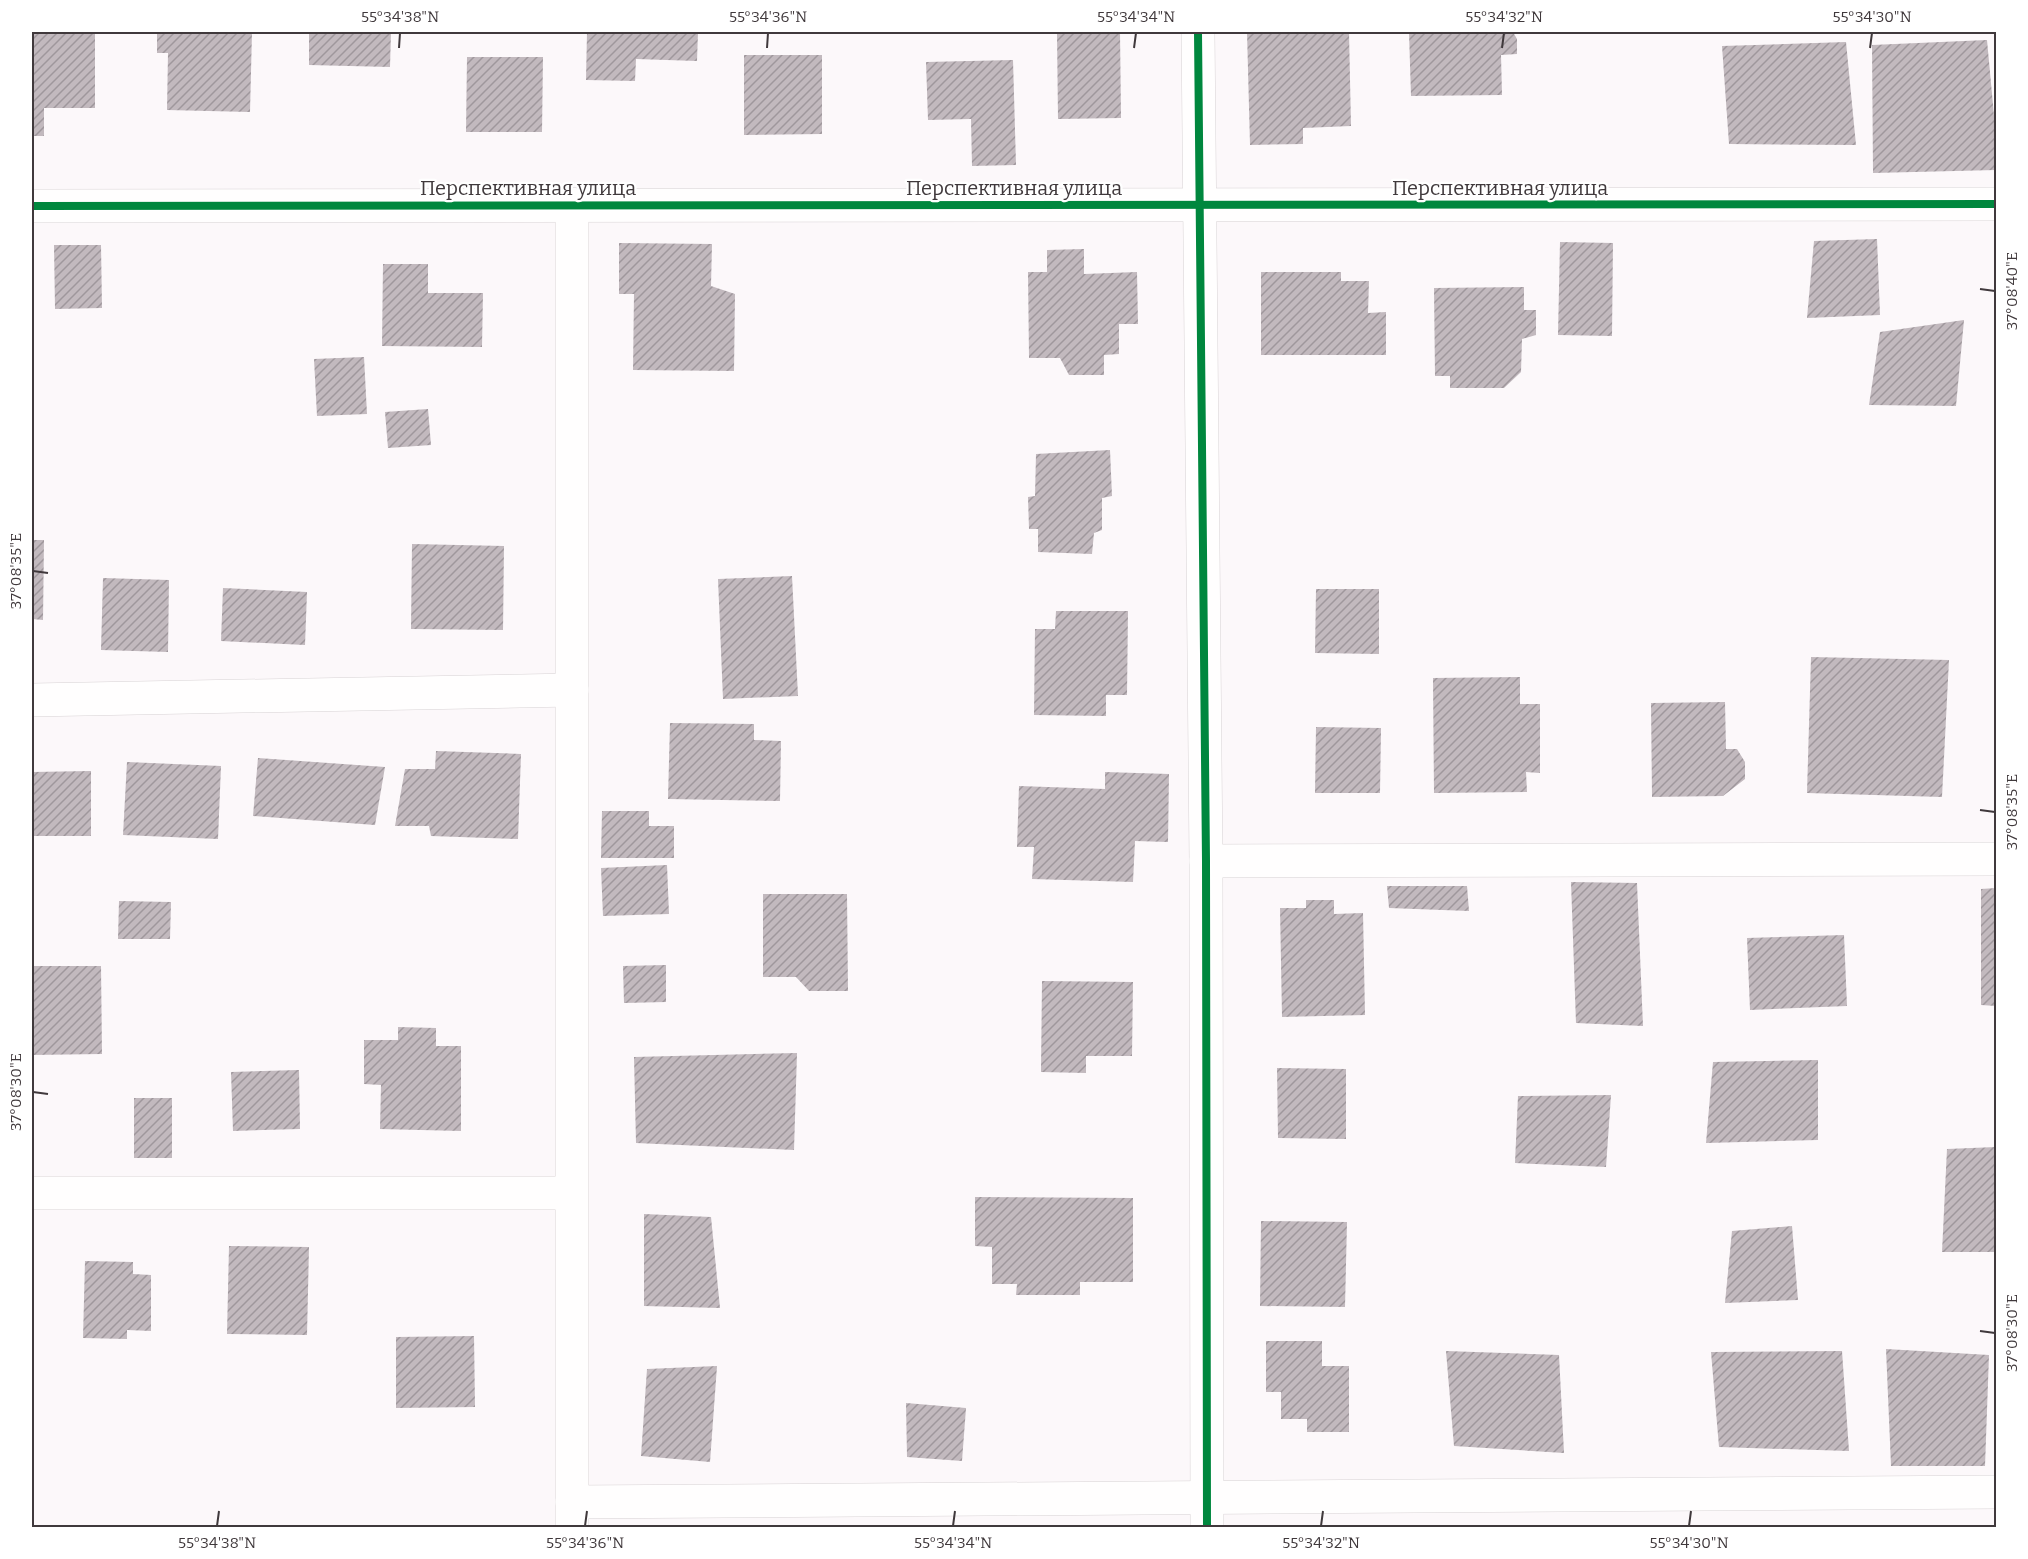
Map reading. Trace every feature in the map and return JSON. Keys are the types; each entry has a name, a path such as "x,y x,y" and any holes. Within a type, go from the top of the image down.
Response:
{"street":[{"path":"1198,32 1206,861 1208,1513"},
{"path":"572,204 572,1515 1208,1513 1996,1492"},
{"name":"Перспективная улица","path":"32,206 1996,204"},
{"path":"32,700 572,690"},
{"path":"1206,861 1996,859"},
{"path":"32,1192 571,1193"}],"building":[{"path":"157,32 252,32 250,112 167,110 168,53 157,53"},
{"path":"309,32 391,32 390,67 309,65"},
{"path":"587,32 698,32 697,61 636,59 635,81 586,80"},
{"path":"1120,32 1121,118 1058,119 1057,33"},
{"path":"1247,32 1349,32 1351,126 1303,128 1303,144 1250,145"},
{"path":"1513,32 1517,39 1517,54 1501,55 1502,95 1411,96 1409,33"},
{"path":"32,34 95,34 95,108 44,108 44,136 32,136"},
{"path":"1987,40 1996,137 1996,170 1873,173 1872,45"},
{"path":"1846,42 1856,145 1729,144 1722,46"},
{"path":"744,55 822,55 822,134 744,135"},
{"path":"467,57 543,57 542,132 466,132"},
{"path":"1013,60 1016,165 972,166 971,119 928,120 926,62"},
{"path":"1877,239 1880,315 1807,318 1814,241"},
{"path":"1560,242 1613,243 1612,336 1558,335"},
{"path":"619,243 712,244 711,286 735,294 734,371 633,370 634,294 619,294"},
{"path":"54,245 101,245 102,308 55,309"},
{"path":"1084,249 1084,274 1137,272 1138,324 1119,324 1119,354 1104,355 1104,375 1069,375 1060,358 1029,358 1028,272 1047,272 1047,250"},
{"path":"383,264 428,264 428,293 483,293 482,347 382,346"},
{"path":"1261,272 1341,272 1341,281 1369,281 1368,313 1386,312 1386,355 1261,355"},
{"path":"1524,287 1524,310 1536,310 1536,335 1522,339 1521,372 1504,388 1450,388 1450,376 1435,376 1434,288"},
{"path":"1964,320 1956,406 1869,405 1880,332"},
{"path":"364,357 367,414 317,416 314,359"},
{"path":"428,409 431,445 388,448 385,412"},
{"path":"1110,450 1112,496 1102,498 1102,530 1094,533 1092,554 1038,552 1038,529 1029,529 1028,497 1035,496 1036,454"},
{"path":"32,540 44,540 43,620 32,619"},
{"path":"412,544 504,546 503,630 411,629"},
{"path":"792,576 798,696 723,699 718,579"},
{"path":"103,578 169,580 168,652 101,650"},
{"path":"223,588 307,592 305,645 221,641"},
{"path":"1316,589 1379,589 1379,654 1315,653"},
{"path":"1056,611 1128,611 1127,695 1106,695 1106,716 1034,715 1035,629 1055,629"},
{"path":"1811,657 1949,660 1942,797 1807,793"},
{"path":"1520,677 1520,704 1540,704 1540,773 1526,772 1527,792 1434,793 1433,678"},
{"path":"1725,702 1726,749 1737,749 1745,762 1745,779 1723,796 1652,797 1651,703"},
{"path":"670,723 754,724 754,740 781,741 780,801 668,799"},
{"path":"1316,727 1381,728 1380,793 1315,793"},
{"path":"436,751 521,754 518,839 431,836 429,826 395,826 405,769 435,769"},
{"path":"258,758 385,767 375,825 253,816"},
{"path":"127,762 221,766 218,839 123,835"},
{"path":"91,771 91,836 32,836 32,772"},
{"path":"1105,772 1169,774 1168,842 1135,841 1133,882 1032,879 1034,847 1017,847 1019,786 1105,789"},
{"path":"602,811 649,811 649,826 674,826 674,858 601,858"},
{"path":"667,865 669,914 603,916 601,868"},
{"path":"1571,882 1637,883 1643,1026 1576,1023"},
{"path":"1387,886 1467,886 1469,911 1389,908"},
{"path":"1996,888 1996,1006 1981,1005 1981,889"},
{"path":"763,894 847,894 848,991 809,991 796,977 763,977"},
{"path":"1306,900 1334,900 1334,914 1363,913 1365,1015 1282,1017 1280,908 1306,908"},
{"path":"119,901 171,902 170,939 118,939"},
{"path":"1844,935 1847,1006 1750,1010 1747,938"},
{"path":"666,965 666,1002 624,1003 623,966"},
{"path":"32,966 101,966 102,1054 32,1055"},
{"path":"1042,981 1133,982 1132,1056 1086,1056 1086,1073 1041,1072"},
{"path":"398,1027 436,1028 436,1046 461,1046 461,1131 380,1129 381,1085 364,1084 364,1040 398,1040"},
{"path":"797,1053 794,1150 636,1143 634,1057"},
{"path":"1818,1060 1818,1140 1706,1143 1713,1062"},
{"path":"1277,1068 1346,1069 1346,1139 1278,1138"},
{"path":"299,1070 300,1129 233,1131 231,1072"},
{"path":"1611,1095 1606,1167 1515,1163 1518,1096"},
{"path":"134,1098 172,1098 172,1158 134,1158"},
{"path":"1996,1147 1996,1252 1942,1252 1947,1149"},
{"path":"975,1197 1133,1198 1133,1282 1080,1282 1080,1295 1016,1295 1017,1284 992,1284 992,1247 975,1246"},
{"path":"644,1214 711,1217 720,1308 644,1306"},
{"path":"1261,1221 1347,1222 1345,1307 1260,1306"},
{"path":"1792,1226 1798,1300 1725,1303 1732,1231"},
{"path":"229,1246 309,1247 307,1335 227,1334"},
{"path":"85,1261 133,1262 133,1274 151,1275 151,1331 127,1330 127,1339 83,1338"},
{"path":"474,1336 475,1407 396,1408 396,1337"},
{"path":"1266,1341 1322,1341 1322,1366 1349,1366 1349,1432 1307,1432 1307,1419 1281,1419 1281,1392 1266,1392"},
{"path":"1886,1349 1989,1355 1985,1466 1891,1466"},
{"path":"1446,1351 1559,1355 1564,1453 1454,1446"},
{"path":"1842,1351 1849,1451 1719,1447 1711,1352"},
{"path":"717,1366 710,1462 641,1456 647,1369"},
{"path":"906,1403 966,1408 962,1461 907,1457"}],"cycle path":[{"path":"1198,32 1206,861 1207,1528"},
{"path":"32,206 1996,204"}]}
